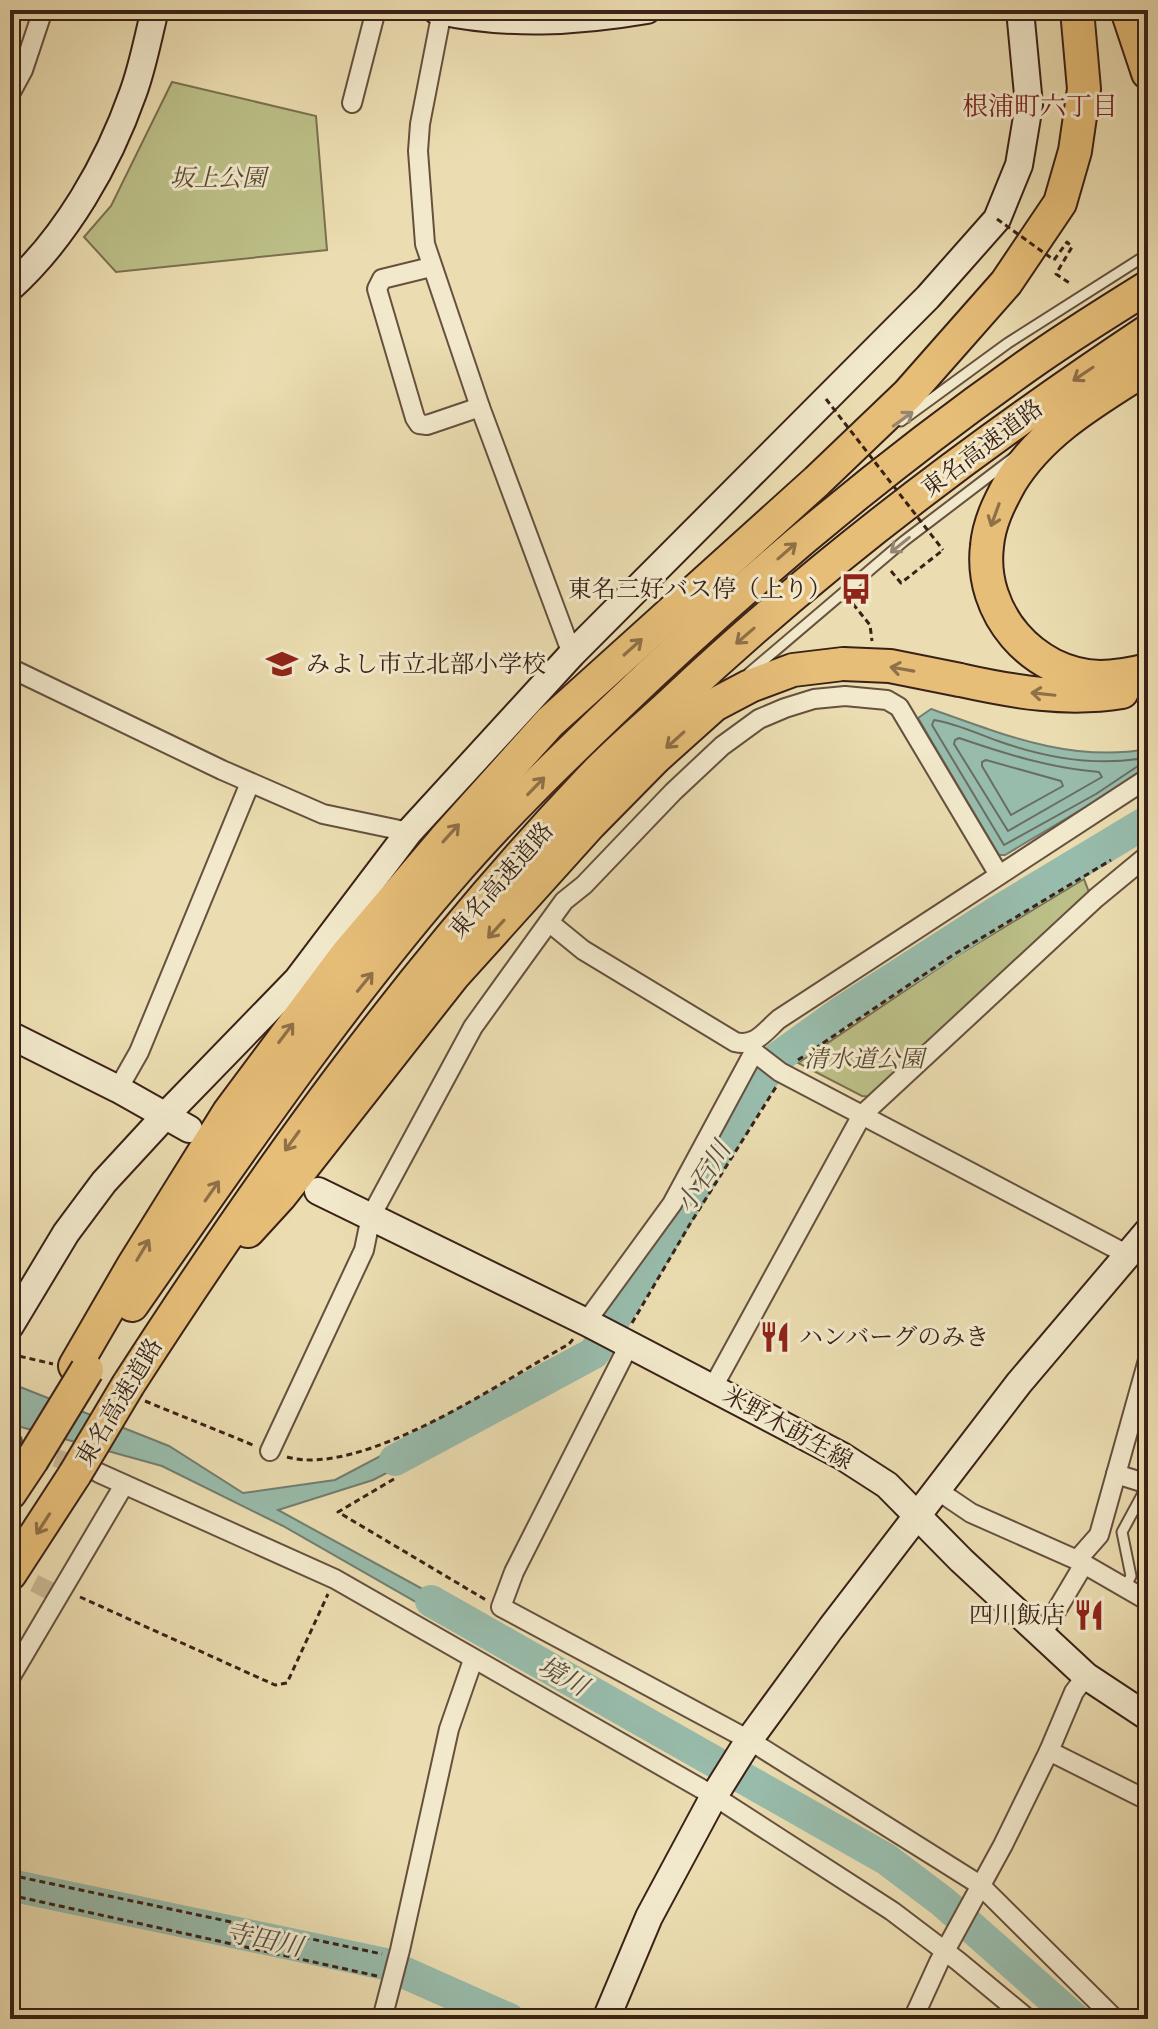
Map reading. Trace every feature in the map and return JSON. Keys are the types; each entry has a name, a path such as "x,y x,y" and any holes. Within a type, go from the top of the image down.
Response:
{"highway":[{"path":"10,1493 17,1456 81,1368 149,1240 229,1112 347,954 550,722 817,481 908,394 1006,283 1060,203 1075,151 1084,89 1077,10"},
{"path":"1127,10 1148,73"},
{"name":"東名高速道路","path":"81,1368 352,998 459,867 562,759 681,644 796,543 950,421 1040,356 1148,287"},
{"name":"東名高速道路","path":"10,1574 87,1474 128,1385 257,1189 369,1037 489,892 589,780 716,661 822,570 948,472 1148,331"},
{"path":"1148,367 1074,414 1027,459 998,505 987,547 986,568 991,594 1001,616 1015,637 1033,654 1054,667 1098,677 1148,670"},
{"path":"184,1298 280,1196 474,953 590,824 655,758 714,705 772,676 843,664 890,666 1052,696 1104,695 1148,686"}],"street":[{"path":"10,94 23,70 43,10"},
{"path":"10,288 30,270 86,194 134,92 155,10"},
{"path":"352,103 376,10"},
{"path":"572,654 431,267 425,244 418,151 420,124 439,11 491,19 570,21 647,10"},
{"path":"10,1326 66,1233 104,1182 297,980 409,832 572,654 928,297 997,219 1019,165 1029,105 1020,10"},
{"path":"431,267 382,279 377,289 415,418 419,424 427,425 480,407"},
{"path":"10,668 250,783 323,814 409,832"},
{"path":"270,1451 364,1250 371,1216 473,1027 564,901 722,746 759,719 814,699 845,696 887,700 899,707 999,875"},
{"path":"587,1322 672,1204 755,1052 757,1040 779,1019 1148,778"},
{"path":"118,1089 139,1052 250,783"},
{"path":"713,1387 862,1115 1096,898 1145,858"},
{"path":"550,923 583,950 755,1052 783,1074 1128,1255"},
{"path":"10,1035 118,1089 189,1129"},
{"name":"米野木莇生線","path":"318,1191 587,1322 842,1456 887,1485 1086,1676 1148,1717"},
{"path":"606,2019 649,1917 714,1796 749,1740 1019,1383 1148,1231"},
{"path":"626,1344 514,1572 501,1607 749,1740 978,1889 1115,2019"},
{"path":"1038,1632 1049,1623 1080,1562 1099,1535 1148,1360"},
{"path":"87,1474 124,1485 335,1579 714,1796 947,1949 1028,2019"},
{"path":"1116,1474 1148,1484"},
{"path":"10,1678 124,1485"},
{"path":"937,1490 971,1513 1080,1562 1148,1601"},
{"path":"382,2019 449,1729 473,1660"},
{"path":"913,2019 1049,1751 1074,1692 1086,1676"},
{"path":"1049,1751 1141,1797"}],"lane":[{"path":"890,428 1008,343 1148,254"},
{"path":"714,705 769,654 904,541 984,478 1074,414"},
{"path":"817,481 878,437"},
{"path":"1125,1588 1131,1576 1122,1532 1148,1484"}],"path":[{"path":"997,219 1054,260 1067,242 1072,247 1056,274 1071,284"},
{"path":"826,399 943,550 901,583 889,569"},
{"path":"626,1344 634,1318 783,1074 797,1061 953,955 1050,895 1112,860 1145,858"},
{"path":"394,1479 338,1512 501,1607"},
{"path":"62,1588 275,1685 287,1683 335,1579"},
{"path":"10,1875 399,1954"},
{"path":"10,1895 392,1979"}],"green space":[{"name":"坂上公園","path":"172,82 316,116 327,250 116,272 84,237 111,206"},
{"name":"清水道公園","path":"1084,879 1090,895 875,1097 862,1096 798,1063 955,957"}],"water":[{"path":"931,709 1037,744 1064,749 1119,752 1148,749 1148,770 1005,855 999,855 918,718"},
{"path":"10,1383 169,1446 243,1493 335,1480 428,1431 439,1446 373,1480 278,1510 472,1616 465,1630 283,1526 162,1466 10,1424"}],"waterway":[{"name":"小石川","path":"395,1460 594,1353 777,1058 841,1012 997,912 1148,821"},
{"name":"境川","path":"431,1601 886,1859 943,1902 1075,2019"},
{"name":"寺田川","path":"10,1885 385,1964 509,2019"}],"tunnel":[{"path":"30,1449 85,1468"},
{"path":"10,1571 58,1595"}],"place":[{"name":"東名三好バス停（上り）","path":"856,589"},
{"name":"みよし市立北部小学校","path":"282,664"},
{"name":"ハンバーグのみき","path":"775,1337"},
{"name":"四川飯店","path":"1089,1615"}],"district":[{"name":"根浦町六丁目","path":"1040,106"}]}
